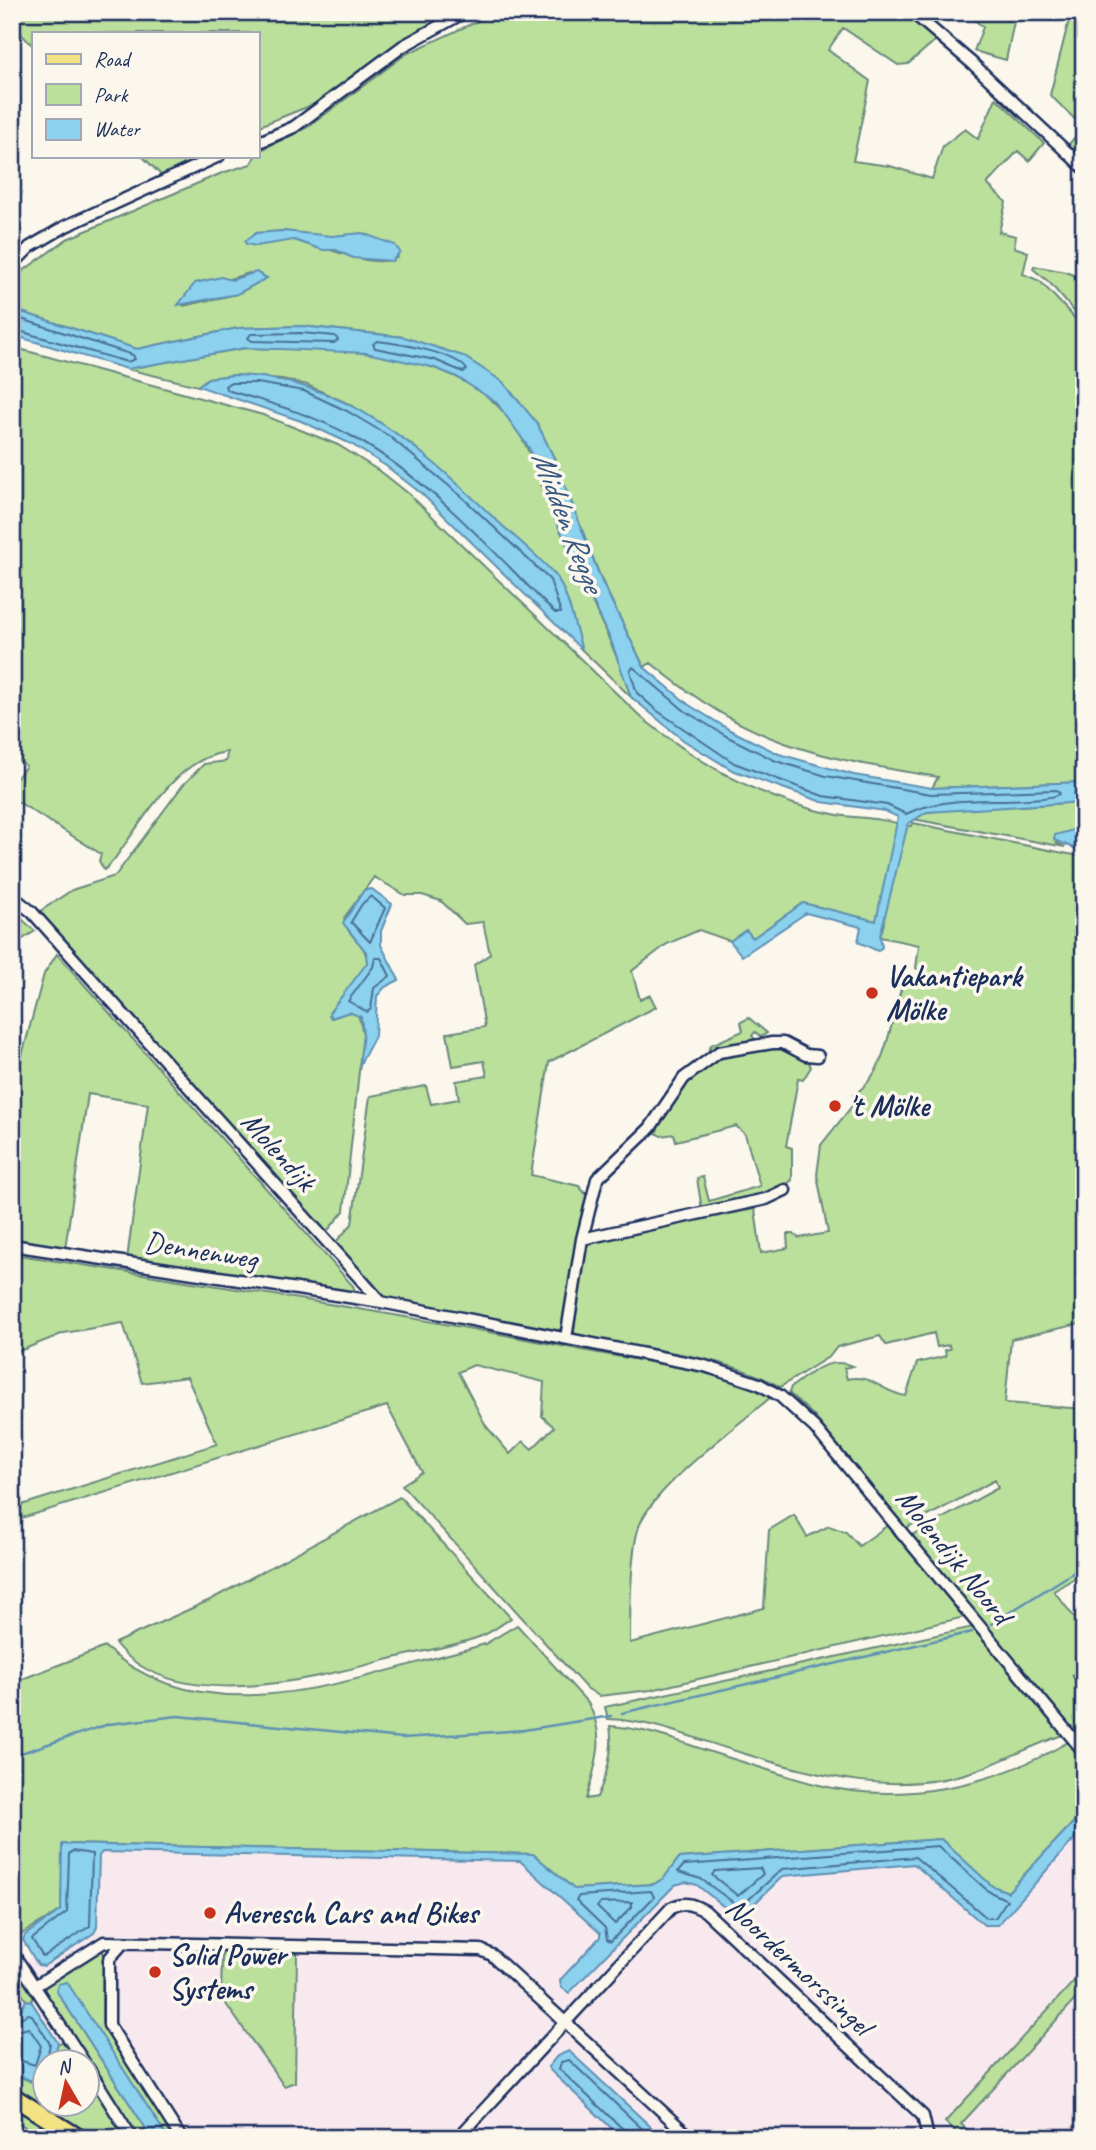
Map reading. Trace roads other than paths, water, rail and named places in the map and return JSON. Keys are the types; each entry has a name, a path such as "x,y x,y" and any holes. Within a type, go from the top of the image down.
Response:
{"main road":[{"path":"12,2096 79,2138"}],"street":[{"path":"259,143 294,127 393,53 465,12"},
{"path":"912,12 973,64 1084,168"},
{"path":"12,265 30,247 66,226 215,158"},
{"name":"Molendijk","path":"12,896 32,912 382,1302"},
{"path":"382,1302 566,1338 582,1239 597,1179 650,1128 684,1078 719,1052 778,1042 806,1055 818,1056"},
{"path":"582,1239 766,1199 785,1190"},
{"name":"Dennenweg","path":"12,1245 382,1302"},
{"name":"Molendijk Noord","path":"566,1338 705,1366 759,1384 780,1396 815,1428 1084,1752"},
{"name":"Noordermorssingel","path":"458,2138 564,2021 671,1908 680,1903 694,1905 705,1911 923,2116 928,2138"},
{"path":"35,1986 104,1942 481,1951 492,1955 691,2138"},
{"path":"124,1942 110,1955 108,1964 107,2021 181,2138"},
{"path":"12,1952 74,2048"},
{"path":"102,2090 132,2138"}],"water":[{"path":"283,231 332,236 362,233 395,245 400,252 392,261 353,258 336,250 323,250 294,240 256,246 246,244 245,241 256,233"},
{"path":"256,272 267,278 237,294 178,305 195,283 221,277 232,280"},
{"name":"Midden Regge","path":"12,309 137,349 238,328 301,326 404,337 463,356 503,382 537,423 555,460 602,582 644,667 689,705 730,730 779,754 854,775 932,788 1084,782 1084,802 927,812 908,824 880,936 882,947 878,951 858,942 861,927 806,913 742,956 730,941 746,930 753,938 803,903 876,921 898,817 885,811 822,802 732,770 683,740 631,697 611,641 551,510 529,448 496,402 455,376 432,367 366,353 245,348 127,369 12,335"},
{"path":"234,375 274,379 310,388 344,402 407,441 465,490 555,575 567,600 582,650 422,494 386,466 351,444 301,421 198,386 208,378"},
{"path":"1084,827 1084,852 1054,840 1055,835"},
{"path":"372,889 392,904 381,931 381,945 399,980 385,987 377,996 375,1036 359,1066 363,1034 361,1017 349,1012 331,1018 329,1013 367,963 366,952 343,923 364,890"},
{"path":"1084,1811 1084,1828 998,1925 984,1925 914,1864 783,1876 750,1908 737,1912 728,1910 697,1885 686,1882 675,1885 569,1993 561,1987 560,1980 600,1937 600,1933 520,1861 102,1852 99,1856 97,1927 94,1933 44,1966 38,1965 23,1940 25,1935 61,1910 62,1844 533,1854 574,1889 654,1884 664,1878 679,1858 941,1839 992,1886 1008,1892"},
{"path":"67,1982 168,2138 152,2138 102,2061 102,2048 94,2048 56,1990 58,1984"},
{"path":"26,2000 31,2001 58,2043 56,2048 32,2048 32,2081 12,2073 12,2017 19,2014"},
{"path":"569,2051 663,2138 622,2138 548,2067 557,2056"}],"waterway":[{"path":"991,1624 1084,1566"},
{"path":"622,1713 972,1632"},
{"path":"12,1756 109,1724 178,1716 403,1738 524,1730 611,1716"}],"place":[{"name":"Vakantiepark Mölke","path":"872,993"},
{"name":"'t Mölke","path":"835,1106"},
{"name":"Averesch Cars and Bikes","path":"210,1913"},
{"name":"Solid Power Systems","path":"155,1972"}]}
